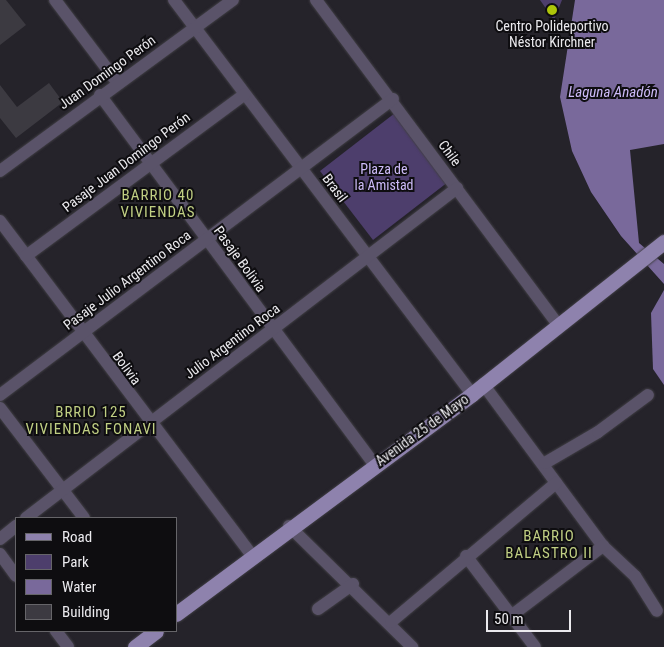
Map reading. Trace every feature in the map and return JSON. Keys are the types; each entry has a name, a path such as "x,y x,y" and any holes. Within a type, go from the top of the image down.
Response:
{"main road":[{"name":"Avenida 25 de Mayo","path":"178,612 289,526 478,389 664,242"},
{"path":"135,647 155,632"}],"street":[{"path":"55,0 117,82"},
{"name":"Brasil","path":"174,0 368,257 478,389 545,463 556,483 603,546 635,576 657,611"},
{"name":"Juan Domingo Perón","path":"0,171 117,82 233,0"},
{"name":"Chile","path":"316,0 393,100 558,325"},
{"name":"Pasaje Juan Domingo Perón","path":"26,256 245,94"},
{"name":"Pasaje Bolivia","path":"100,95 375,465"},
{"name":"Pasaje Julio Argentino Roca","path":"0,395 393,100"},
{"name":"Julio Argentino Roca","path":"27,517 457,188"},
{"name":"Bolivia","path":"0,221 148,423 252,555"},
{"path":"545,463 598,432 648,395"},
{"path":"0,408 83,517"},
{"path":"391,622 466,556 556,483"},
{"path":"289,526 353,584 391,622 412,647"},
{"path":"0,538 15,527"},
{"path":"511,616 603,546"},
{"path":"0,554 15,575"},
{"path":"466,556 535,647"},
{"path":"318,609 353,584"},
{"path":"57,632 68,647"}],"green space":[{"name":"Centro Polideportivo Néstor Kirchner","path":"540,0 562,0 554,20"},
{"name":"Plaza de la Amistad","path":"395,113 448,182 373,240 320,171"}],"water":[{"name":"Laguna Anadón","path":"575,0 664,0 664,144 630,150 639,243 664,264 664,284 621,236 591,192 572,151 560,97"},
{"path":"664,290 664,385 653,369 651,313"}],"building":[{"path":"0,0 6,0 26,25 0,45"},
{"path":"49,83 63,102 16,138 0,118 0,85 17,107"}],"place":[{"name":"Centro Polideportivo Néstor Kirchner","path":"552,10"}],"district":[{"name":"BARRIO 40 VIVIENDAS","path":"158,204"},
{"name":"BRRIO 125 VIVIENDAS FONAVI","path":"91,420"},
{"name":"BARRIO BALASTRO II","path":"549,544"}]}
